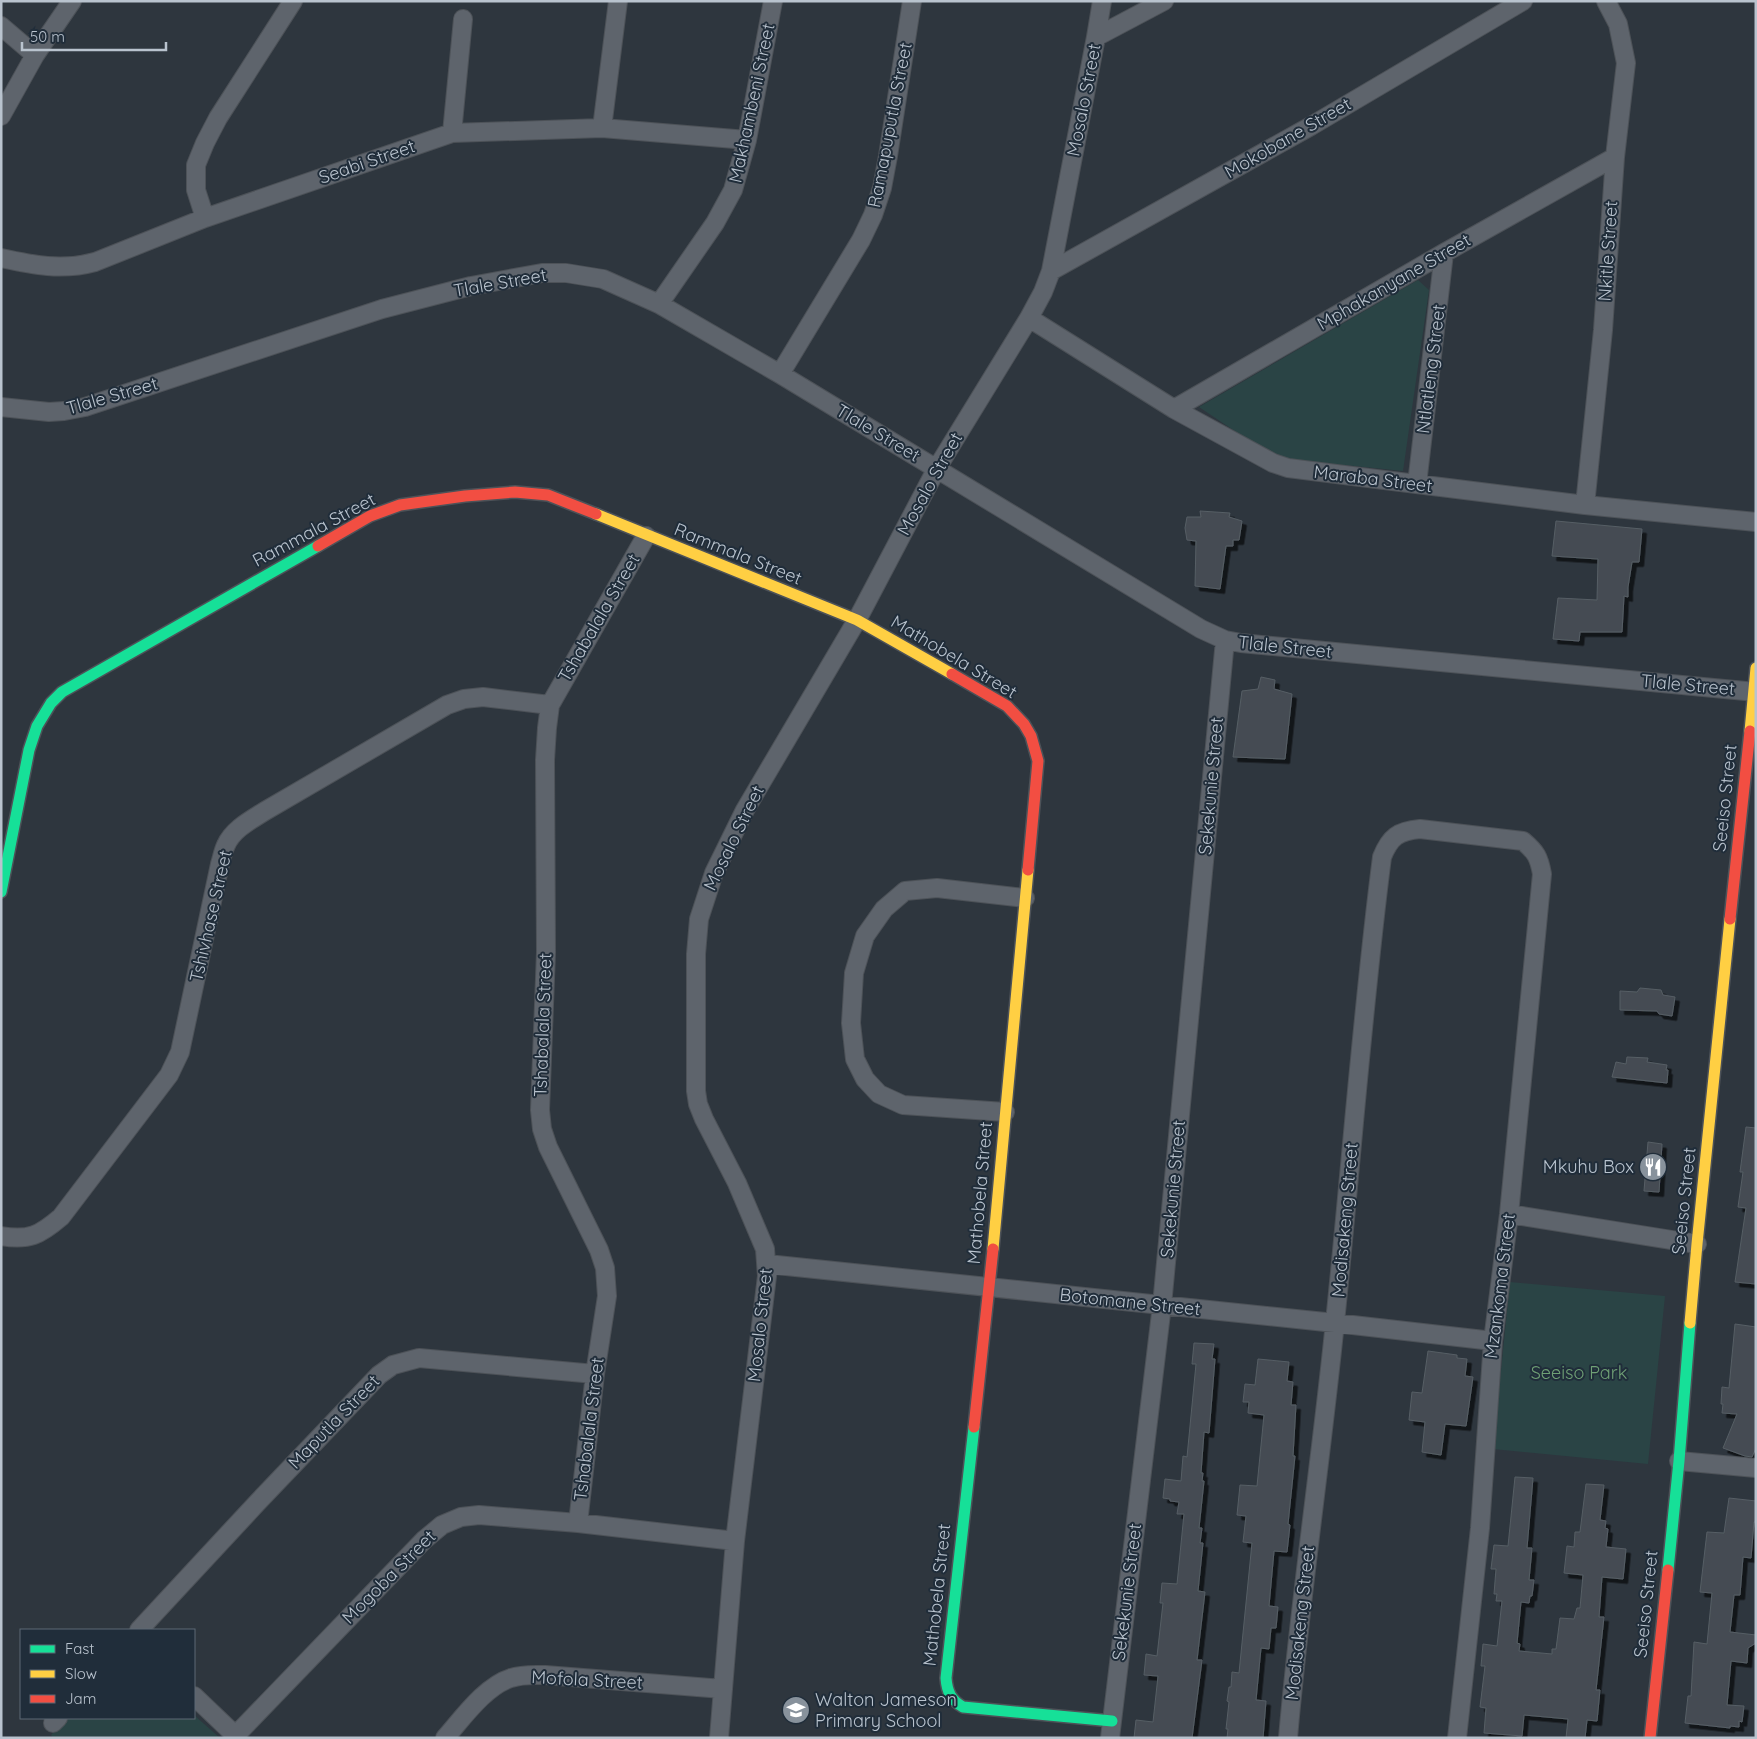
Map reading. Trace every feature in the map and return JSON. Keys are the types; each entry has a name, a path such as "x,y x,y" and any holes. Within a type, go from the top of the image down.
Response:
{"street":[{"path":"1,116 35,55 72,1"},
{"path":"205,218 196,190 196,164 218,118 293,1"},
{"path":"602,128 618,1"},
{"name":"Makhambeni Street","path":"660,304 715,223 733,190 748,140 774,1"},
{"name":"Ramapuputla Street","path":"780,374 873,215 882,188 912,1"},
{"name":"Mosalo Street","path":"719,1738 735,1542 766,1286 767,1264 765,1250 737,1183 698,1104 696,1090 695,989 699,919 718,864 745,810 857,620 937,468 1043,292 1050,271 1102,1"},
{"path":"1096,37 1164,1"},
{"name":"Mokobane Street","path":"1050,271 1311,126 1523,1"},
{"name":"Nkitle Street","path":"1585,505 1602,330 1615,157 1626,63 1618,24 1606,1"},
{"path":"452,133 463,19"},
{"path":"1,26 35,55"},
{"name":"Seabi Street","path":"1,258 60,268 82,266 205,218 452,133 602,128 748,140"},
{"name":"Mphakanyane Street","path":"1174,409 1615,157"},
{"name":"Ntlatleng Street","path":"1417,484 1444,253"},
{"name":"Tlale Street","path":"1,406 49,412 64,412 85,407 382,309 471,286 542,273 566,273 603,279 660,304 937,468 1201,629 1225,640 1241,644 1754,692"},
{"name":"Maraba Street","path":"1029,318 1174,409 1273,463 1288,468 1585,505 1756,522"},
{"name":"Rammala Street","path":"1,892 29,750 37,726 51,703 62,692 370,516 400,505 509,492 532,492 548,495 857,620"},
{"name":"Tshabalala Street","path":"578,1523 595,1374 607,1296 605,1268 599,1250 548,1148 542,1129 540,1110 546,952 545,760 547,728 550,706 646,536"},
{"name":"Mathobela Street","path":"857,620 1007,706 1023,722 1033,740 1038,760 988,1288 946,1690 954,1702 963,1707 1111,1729"},
{"name":"Sekekunie Street","path":"1111,1729 1162,1305 1225,640"},
{"name":"Seeiso Street","path":"1650,1738 1679,1461 1697,1244 1756,668"},
{"name":"Tshivhase Street","path":"1,1236 17,1239 29,1237 41,1232 61,1216 169,1075 180,1052 220,864 226,845 234,833 265,811 447,705 464,699 483,697 550,706"},
{"name":"Modisakeng Street","path":"1288,1738 1297,1637 1335,1323 1370,954 1382,858 1386,846 1396,835 1407,830 1420,829 1523,841"},
{"name":"Mzankoma Street","path":"1457,1738 1480,1528 1492,1342 1509,1214 1542,874 1540,861 1533,850 1523,841"},
{"path":"1005,1112 902,1104 879,1094 865,1079 855,1059 851,1023 854,973 865,936 884,909 905,891 937,888 1025,898"},
{"path":"1509,1214 1697,1244"},
{"name":"Botomane Street","path":"767,1264 1335,1323 1492,1342"},
{"name":"Maputla Street","path":"141,1629 262,1496 379,1375 393,1365 419,1358 595,1374"},
{"path":"1679,1461 1756,1468"},
{"name":"Mogoba Street","path":"237,1737 424,1540 442,1525 461,1516 479,1515 578,1523 735,1542"},
{"name":"Mofola Street","path":"445,1738 480,1699 496,1686 510,1678 526,1675 723,1689"},
{"path":"195,1697 237,1737"}],"green space":[{"path":"1418,280 1429,290 1403,471 1275,458 1199,407"},
{"name":"Seeiso Park","path":"1510,1282 1665,1296 1648,1464 1493,1449"},
{"path":"195,1716 220,1738 53,1738 51,1735 65,1719 195,1719"}],"building":[{"path":"1200,511 1230,513 1229,517 1242,521 1239,540 1233,540 1233,546 1226,546 1220,589 1195,586 1196,541 1187,540 1185,528 1187,517 1201,517"},
{"path":"1556,521 1642,529 1639,562 1632,562 1628,597 1624,596 1622,632 1580,632 1579,641 1553,639 1558,598 1597,600 1598,559 1552,556"},
{"path":"1261,677 1275,680 1274,689 1292,694 1285,759 1233,757 1242,691 1258,689"},
{"path":"1640,988 1661,990 1663,995 1675,997 1672,1016 1659,1014 1657,1011 1620,1010 1620,991 1637,992"},
{"path":"1627,1057 1648,1058 1647,1062 1667,1065 1667,1083 1612,1077 1616,1062 1626,1064"},
{"path":"1746,1127 1756,1128 1756,1284 1735,1282 1746,1208 1738,1207"},
{"name":"Mkuhu Box","path":"1648,1142 1662,1144 1659,1192 1644,1191"},
{"path":"1735,1324 1756,1327 1756,1448 1752,1457 1723,1448 1737,1414 1722,1413 1723,1404 1721,1404 1722,1387 1729,1388"},
{"path":"1194,1343 1214,1344 1212,1359 1215,1359 1209,1433 1204,1432 1201,1473 1203,1473 1202,1481 1204,1481 1199,1528 1202,1528 1200,1543 1203,1543 1198,1591 1205,1592 1197,1660 1202,1660 1192,1738 1134,1738 1136,1720 1153,1722 1158,1676 1144,1675 1146,1654 1157,1656 1163,1603 1160,1603 1162,1583 1177,1584 1184,1514 1177,1514 1179,1502 1163,1498 1165,1479 1181,1481 1183,1456 1187,1457 1196,1364 1192,1364"},
{"path":"1428,1351 1457,1355 1457,1358 1467,1359 1465,1376 1473,1377 1466,1426 1445,1424 1441,1455 1422,1452 1425,1422 1409,1420 1412,1392 1422,1393"},
{"path":"1258,1359 1289,1362 1287,1381 1293,1382 1291,1405 1296,1405 1293,1456 1295,1456 1288,1524 1290,1525 1287,1552 1274,1551 1269,1606 1278,1607 1276,1628 1271,1628 1269,1649 1261,1648 1256,1700 1266,1701 1263,1738 1227,1738 1229,1702 1227,1701 1229,1687 1231,1687 1232,1672 1239,1673 1252,1543 1243,1542 1246,1516 1237,1515 1240,1485 1257,1486 1264,1415 1248,1413 1249,1402 1243,1402 1245,1384 1255,1385"},
{"path":"1515,1477 1533,1478 1527,1548 1532,1548 1529,1580 1534,1580 1529,1603 1521,1602 1517,1643 1520,1644 1519,1651 1552,1654 1552,1649 1556,1649 1560,1618 1574,1619 1577,1608 1580,1608 1583,1575 1564,1573 1567,1546 1574,1547 1575,1532 1580,1532 1586,1484 1604,1485 1600,1520 1606,1521 1605,1528 1608,1529 1606,1547 1626,1549 1623,1579 1602,1577 1599,1617 1604,1617 1596,1690 1600,1690 1597,1721 1587,1720 1585,1738 1566,1738 1568,1719 1524,1715 1522,1736 1484,1733 1486,1708 1480,1707 1485,1666 1481,1666 1483,1644 1497,1646 1502,1601 1496,1601 1497,1594 1494,1594 1496,1569 1491,1569 1494,1545 1508,1546"},
{"path":"1729,1498 1756,1501 1756,1522 1754,1522 1751,1558 1743,1557 1740,1595 1734,1595 1730,1632 1756,1635 1756,1643 1748,1648 1747,1663 1731,1661 1727,1705 1744,1706 1742,1722 1739,1721 1739,1727 1730,1726 1730,1728 1685,1723 1688,1696 1691,1696 1694,1642 1707,1644 1712,1593 1700,1592 1707,1532 1724,1533"}],"traffic: fast":[{"path":"1,892 29,750 37,726 51,703 62,692 318,546"},
{"path":"1668,1570 1690,1323"},
{"path":"974,1427 946,1678 947,1687 955,1701 963,1707 1112,1721"}],"traffic: slow":[{"path":"596,514 857,620 952,674"},
{"path":"1750,731 1756,668"},
{"path":"993,1249 1028,870"},
{"path":"1690,1323 1730,919"}],"traffic: jam":[{"path":"318,546 370,516 400,505 465,496 515,492 548,495 596,514"},
{"path":"952,674 1007,706 1024,724 1031,736 1038,761 1028,870"},
{"path":"1730,919 1750,731"},
{"path":"974,1427 993,1249"},
{"path":"1650,1738 1668,1570"}],"place":[{"name":"Mkuhu Box","path":"1653,1167"},
{"name":"Walton Jameson Primary School","path":"796,1710"}]}
